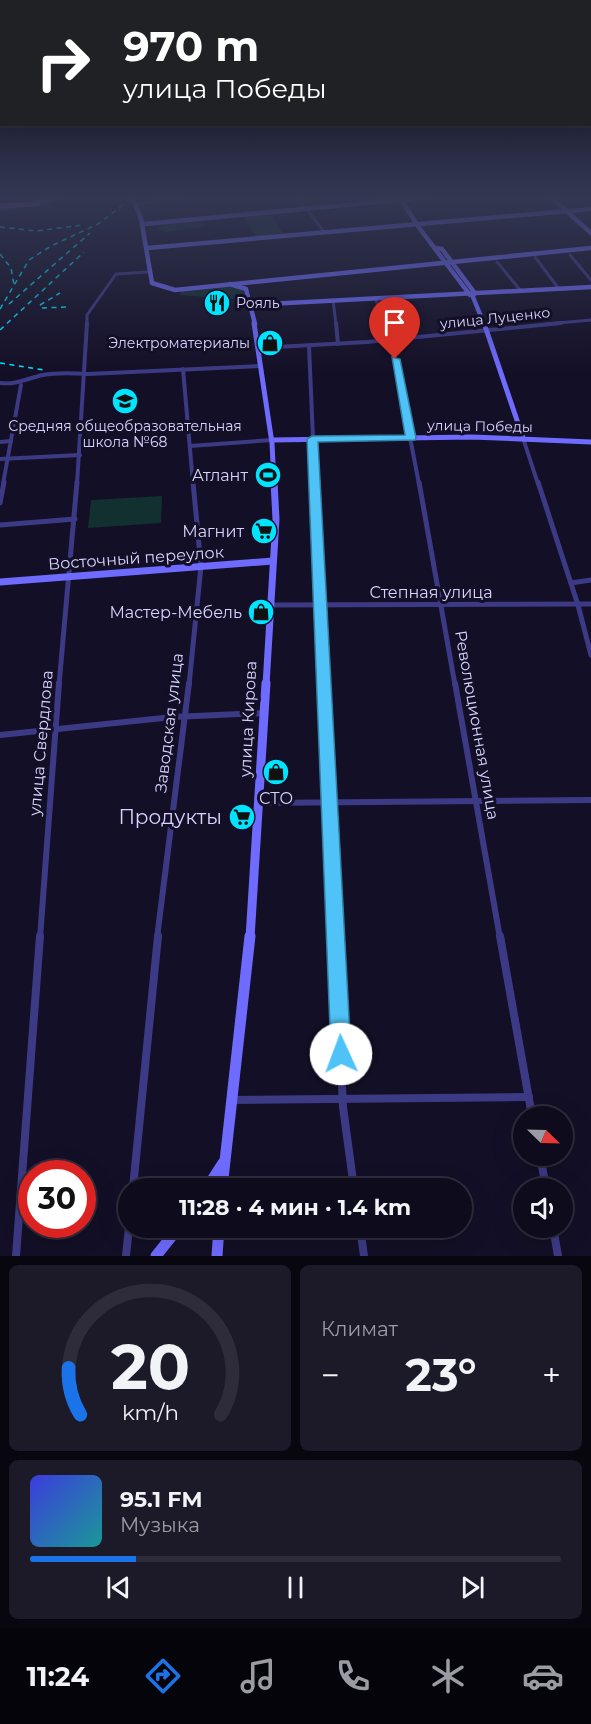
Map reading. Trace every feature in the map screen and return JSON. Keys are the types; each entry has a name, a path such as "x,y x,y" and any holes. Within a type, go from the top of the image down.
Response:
{"street":[{"path":"148,256 153,284 169,289 510,256"},
{"path":"441,256 467,294"},
{"path":"448,256 474,295 571,583 591,655"},
{"path":"571,256 591,280"},
{"path":"535,257 560,289"},
{"path":"497,262 521,291"},
{"name":"улица Свердлова","path":"16,1256 67,577 75,519 80,455 87,315 116,274 149,272"},
{"path":"230,284 246,289 246,285 253,282"},
{"path":"250,305 474,295 591,287"},
{"name":"улица Кирова","path":"223,1178 251,926 276,519 272,440 258,348 246,289"},
{"path":"376,298 384,340"},
{"path":"333,300 338,344"},
{"name":"улица Луценко","path":"258,348 338,344 591,320"},
{"name":"Революционная улица","path":"391,339 411,438 530,1106"},
{"path":"309,345 343,1099 353,1178"},
{"path":"0,383 21,385 32,378 84,374 260,366"},
{"name":"Заводская улица","path":"134,1178 157,941 201,566 183,369"},
{"path":"0,503 21,385"},
{"name":"улица Победы","path":"190,446 272,440 411,438 523,438 591,442"},
{"path":"0,442 11,441"},
{"path":"0,459 80,455"},
{"path":"0,525 75,519"},
{"name":"Восточный переулок","path":"0,582 273,561"},
{"path":"571,583 591,580"},
{"name":"Степная улица","path":"270,605 591,604"},
{"path":"0,735 185,716 264,713"},
{"path":"260,802 591,800"},
{"path":"231,1100 433,1096 529,1097"},
{"path":"214,1178 224,1162"},
{"path":"126,1256 128,1238"},
{"path":"156,1256 170,1238"},
{"path":"217,1256 218,1238"},
{"path":"362,1238 364,1256"},
{"path":"555,1238 558,1256"}],"green space":[{"path":"241,287 245,294 234,299 179,295 182,291"},
{"path":"162,496 161,523 88,528 91,500"}],"railway":[{"path":"1,256 11,268 14,285"},
{"path":"0,309 29,260 36,256"},
{"path":"9,304 64,256"},
{"path":"0,330 80,256"},
{"path":"40,305 60,293"},
{"path":"42,308 66,307"},
{"path":"0,363 44,370"}],"place":[{"name":"Рояль","path":"217,303"},
{"name":"Электроматериалы","path":"270,343"},
{"name":"Средняя общеобразовательная школа №68","path":"125,401"},
{"name":"Атлант","path":"268,475"},
{"name":"Магнит","path":"264,531"},
{"name":"Мастер-Мебель","path":"261,612"},
{"name":"СТО","path":"276,772"},
{"name":"Продукты","path":"242,817"}],"route":[{"path":"341,1054 331,802 312,439 411,438 395,359"}]}
